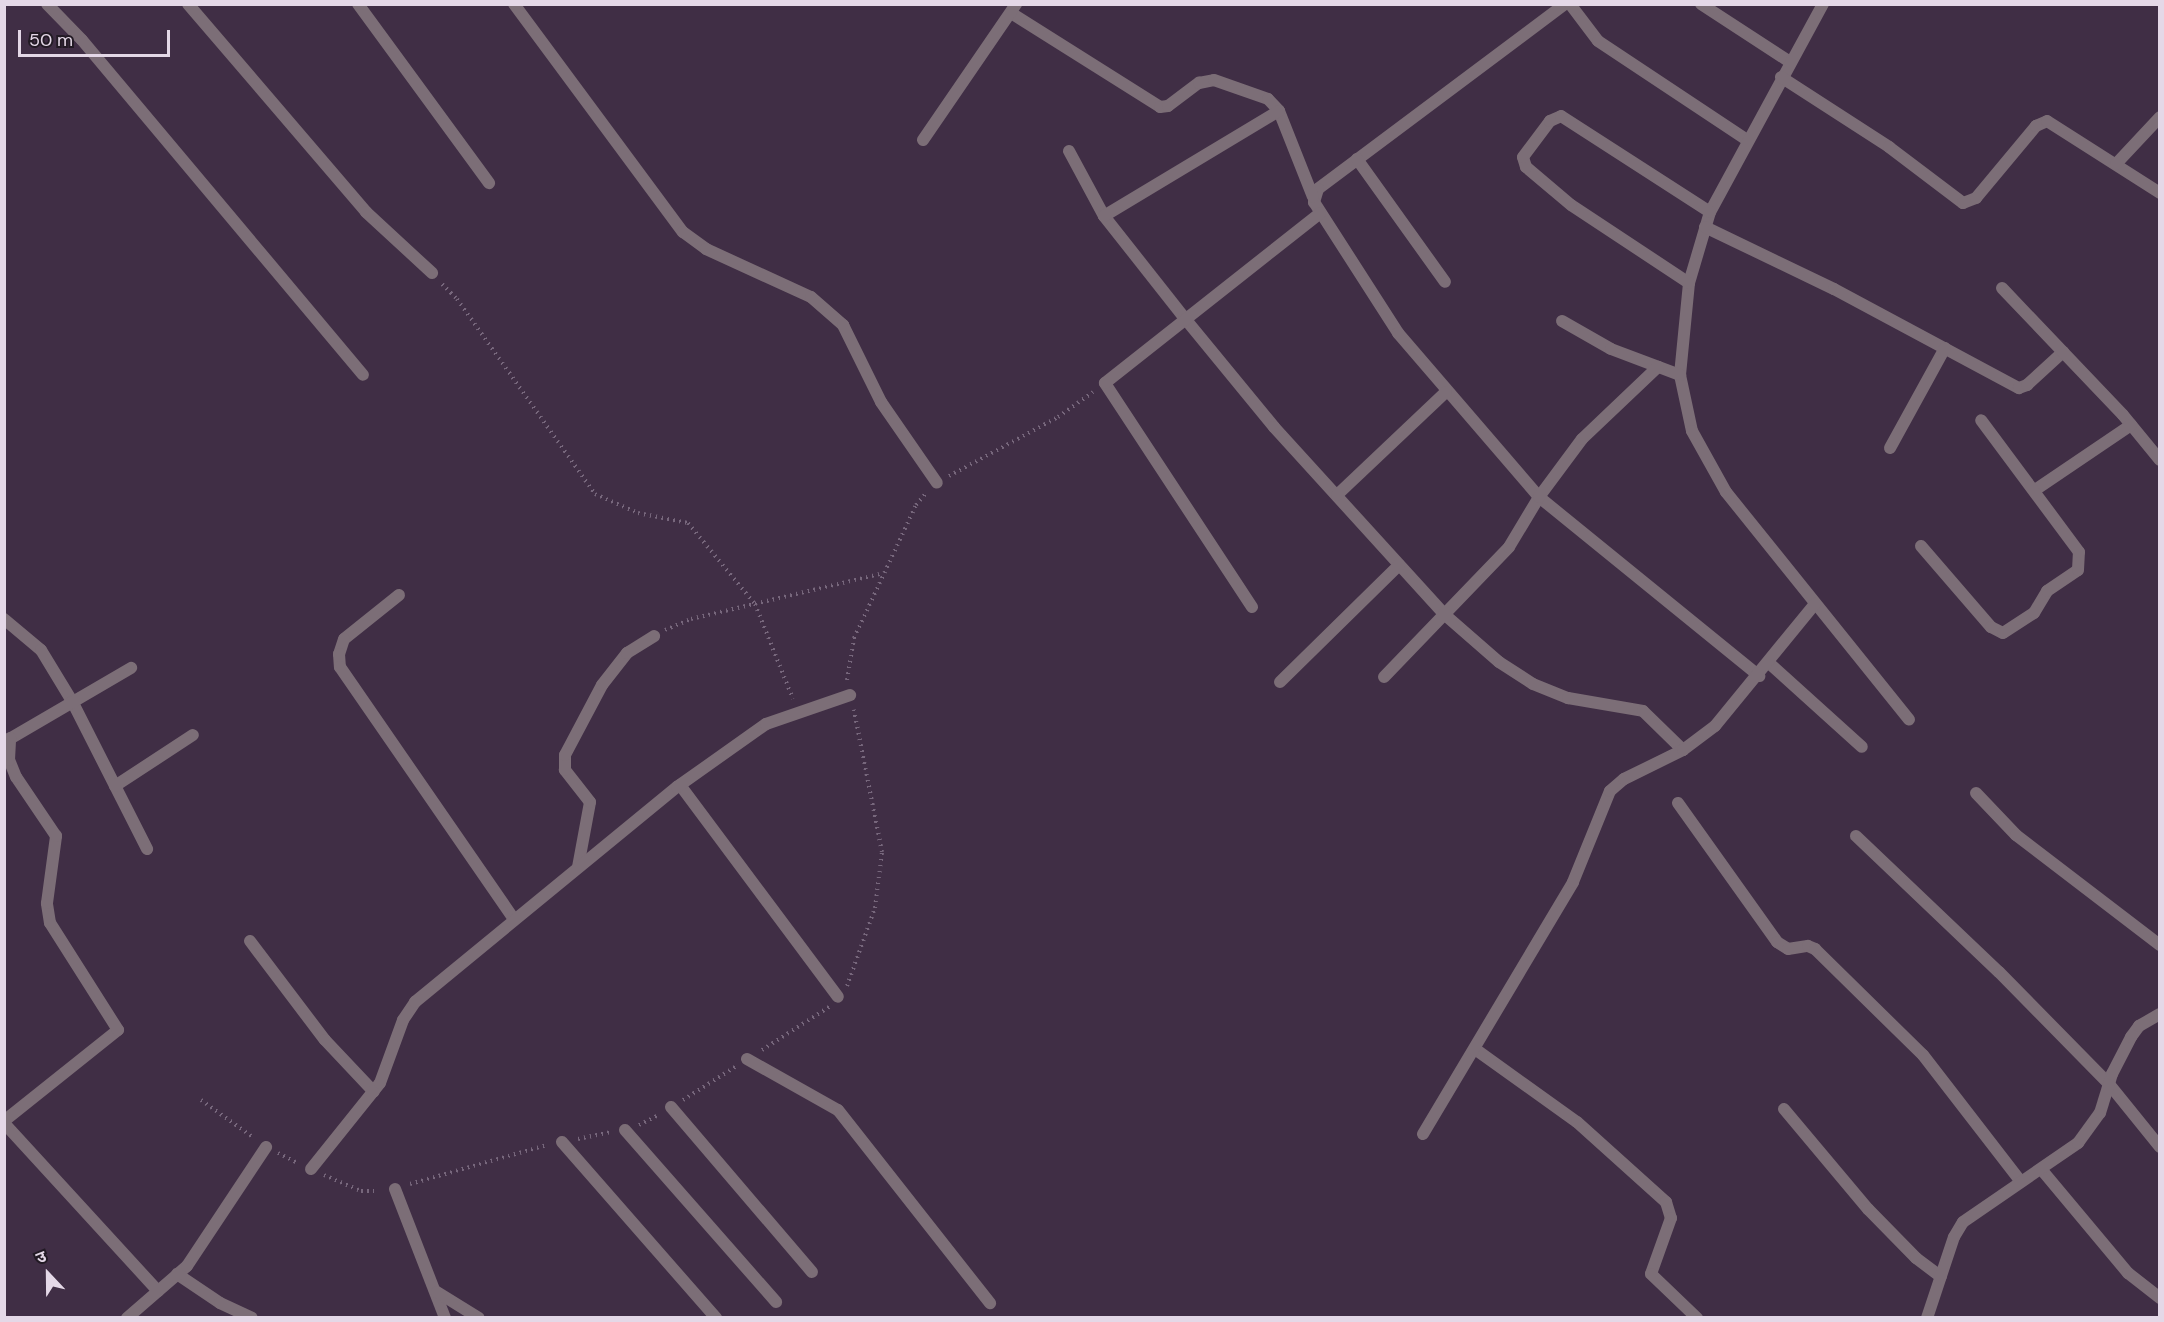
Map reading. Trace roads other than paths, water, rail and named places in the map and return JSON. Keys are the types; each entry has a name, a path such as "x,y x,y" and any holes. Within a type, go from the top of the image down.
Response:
{"street":[{"path":"47,4 82,40 363,375"},
{"path":"188,4 366,212 432,273"},
{"path":"358,4 489,183"},
{"path":"514,4 683,232 706,249 811,297 843,325 881,402 937,483"},
{"path":"1313,197 1318,189 1357,159 1564,4"},
{"path":"1570,4 1591,35 1747,140"},
{"path":"1701,4 1790,62"},
{"path":"1823,4 1781,77 1710,212 1689,283 1680,375 1685,408 1702,452 1726,492 1909,720"},
{"path":"923,140 1014,9 1160,107 1168,106 1199,83 1214,80 1268,99 1279,111 1320,213 1375,300 1446,392 1539,497 1759,676"},
{"path":"1781,77 1889,147 1963,203 1976,198 2042,121 2058,124 2160,193"},
{"path":"1104,216 1279,111"},
{"path":"1689,283 1571,205 1526,167 1523,157 1550,121 1561,116 1710,212"},
{"path":"2116,164 2160,117"},
{"path":"1069,151 1104,216 1187,321 1274,428 1444,614 1500,662 1533,684 1569,698 1643,711 1683,750"},
{"path":"1357,159 1445,282"},
{"path":"1252,607 1105,383 1187,321 1320,213"},
{"path":"1705,227 1834,289 2019,388 2027,385 2063,352"},
{"path":"2002,288 2131,425 2160,460"},
{"path":"1562,321 1611,349 1680,375"},
{"path":"1890,448 1945,348"},
{"path":"1384,677 1509,547 1539,497 1582,439 1658,367"},
{"path":"1337,495 1446,392"},
{"path":"1921,546 1991,627 2009,632 2039,608 2047,591 2078,570 2081,559 2035,490 1981,420"},
{"path":"2035,490 2131,425"},
{"path":"1280,682 1399,565"},
{"path":"399,595 344,639 339,654 340,667 514,919"},
{"path":"1423,1134 1573,882 1610,791 1624,779 1683,750 1715,726 1759,676 1815,604"},
{"path":"4,619 41,650 72,701 147,849"},
{"path":"578,867 590,802 565,770 565,755 602,685 627,653 654,636"},
{"path":"1769,663 1862,747"},
{"path":"131,668 7,740 9,760 16,777 56,836 47,903 50,923 118,1030 4,1122 158,1291"},
{"path":"311,1169 374,1092 410,1009 514,919 680,785 766,724 797,710 850,695"},
{"path":"115,786 193,735"},
{"path":"680,785 838,997"},
{"path":"1976,793 2016,835 2160,945"},
{"path":"1678,803 1777,942 1788,949 1808,946 1815,949 1923,1055 2021,1182"},
{"path":"1856,836 2000,972 2109,1084 2160,1147"},
{"path":"250,941 325,1040 374,1092"},
{"path":"1931,1316 1954,1237 1963,1222 2041,1169 2091,1129 2100,1113 2109,1084 2131,1037 2139,1026 2160,1014"},
{"path":"1474,1049 1577,1122 1666,1202 1671,1218 1651,1274 1697,1317"},
{"path":"747,1059 838,1110 990,1303"},
{"path":"671,1107 812,1272"},
{"path":"1784,1109 1868,1209 1916,1258 1941,1277"},
{"path":"625,1130 776,1302"},
{"path":"562,1142 716,1317"},
{"path":"127,1317 177,1274 201,1248 266,1147"},
{"path":"2041,1169 2128,1273 2160,1298"},
{"path":"395,1188 445,1317"},
{"path":"177,1274 220,1303 252,1317"},
{"path":"437,1292 479,1317"}]}
